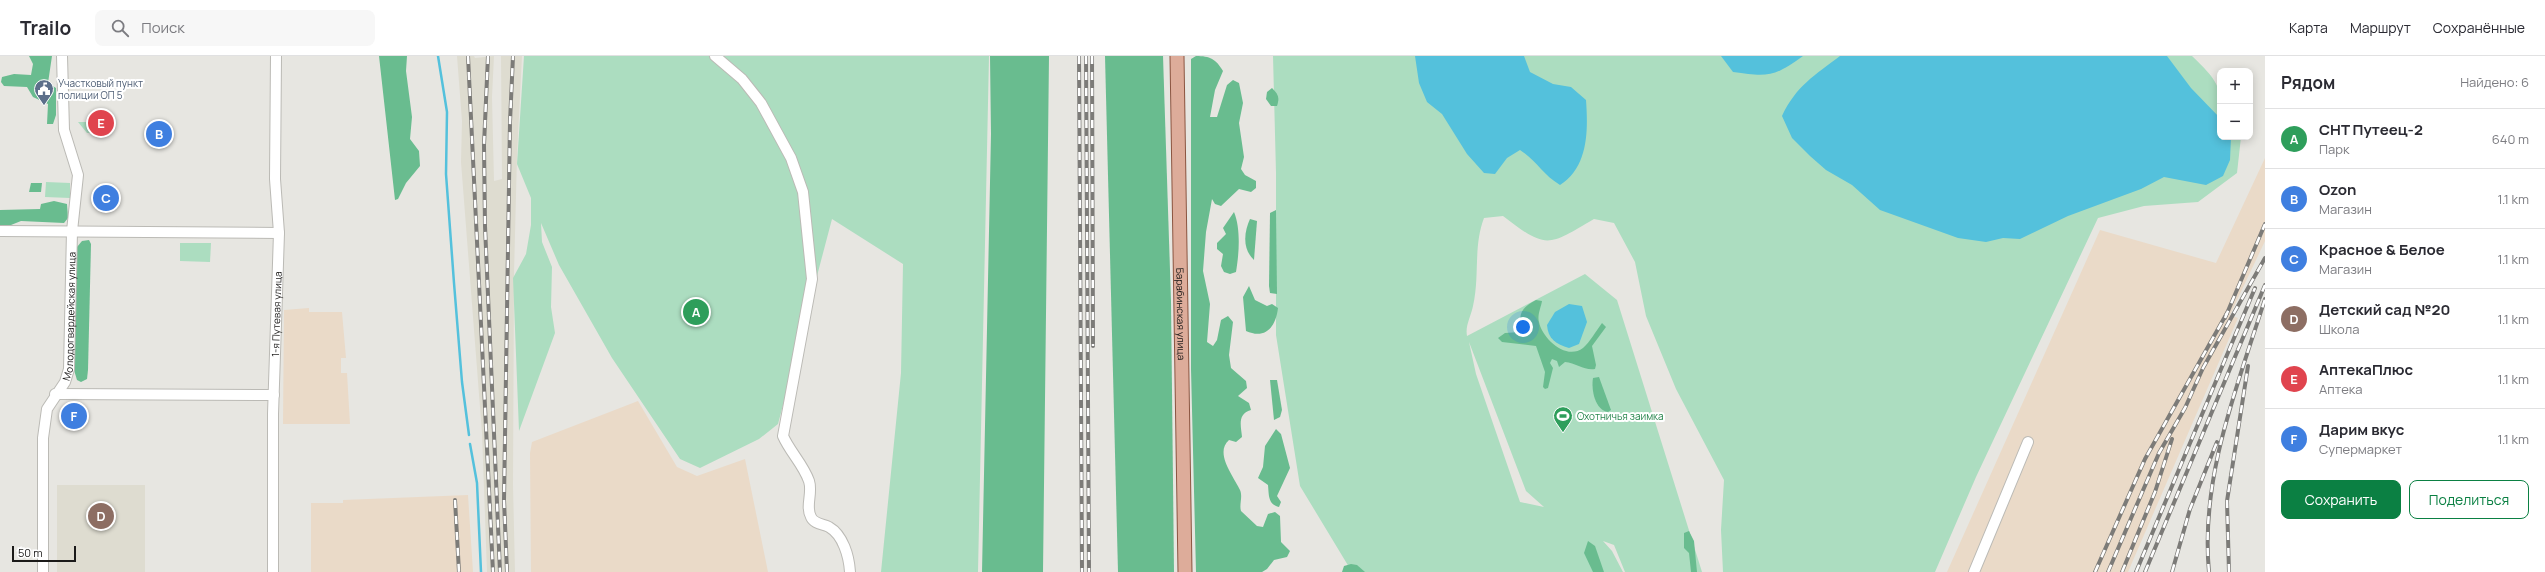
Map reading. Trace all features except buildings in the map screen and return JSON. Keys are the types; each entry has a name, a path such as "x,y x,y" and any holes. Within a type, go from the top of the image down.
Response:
{"main road":[{"name":"Барабинская улица","path":"1177,56 1185,572"}],"street":[{"name":"Молодогвардейская улица","path":"43,572 43,438 47,409 55,394 65,382 69,369 72,231 78,175 64,130 62,56"},
{"name":"1-я Путевая улица","path":"273,572 274,395 278,233 276,179 276,56"},
{"path":"715,56 742,79 761,103 790,158 803,192 812,279 783,436 788,447 804,469 810,483 808,510 812,519 837,532 842,541 850,572"},
{"path":"0,231 278,233"},
{"path":"55,394 274,395"},
{"path":"1974,572 2028,442"}],"shaded area":[{"path":"457,56 474,56 475,58 494,56 492,97 494,181 502,179 501,56 522,56 517,156 514,274 513,485 515,572 487,572 482,433 461,162 462,121"},
{"path":"2265,158 2265,241 2230,315 2238,318 2128,572 1947,572 2100,230 2216,263"},
{"path":"309,308 309,312 342,312 346,358 341,358 341,373 347,373 350,424 283,424 284,310"},
{"path":"638,401 677,467 697,476 745,459 768,572 531,572 530,453 532,442"},
{"path":"57,485 145,485 145,572 57,572"},
{"path":"468,495 473,572 311,572 311,503 343,503 343,500"}],"green space":[{"path":"29,56 52,56 48,83 56,88 56,115 53,124 47,124 48,104 33,97 27,87 4,86 1,82 2,77 14,74 31,75 33,64"},
{"path":"379,56 407,56 406,71 412,117 410,139 419,151 420,166 406,183 398,199 395,200"},
{"path":"524,56 989,56 978,572 881,572 901,373 903,264 832,219 778,424 759,439 700,468 680,459 612,358 559,265 541,223 542,242 552,267 551,307 555,333 519,431 513,278 526,254 531,225 531,198 517,164"},
{"path":"990,56 1049,56 1043,572 982,572 991,134"},
{"path":"1105,56 1163,56 1171,301 1174,572 1118,572"},
{"path":"1196,56 1212,59 1223,71 1215,90 1210,117 1217,117 1227,85 1233,80 1239,83 1243,103 1239,123 1244,157 1241,169 1245,175 1256,181 1256,188 1251,192 1239,189 1221,206 1215,204 1212,199 1206,232 1203,271 1210,304 1207,342 1213,346 1217,340 1221,320 1228,316 1233,322 1229,355 1231,368 1246,381 1247,388 1238,396 1249,403 1251,410 1242,417 1242,437 1236,442 1229,440 1225,445 1224,458 1240,490 1241,511 1257,526 1263,527 1268,514 1275,512 1280,516 1281,542 1290,551 1287,557 1274,560 1267,569 1262,572 1196,572 1191,369 1191,59"},
{"path":"1273,56 2192,56 2211,76 2217,87 2217,140 2241,140 2237,173 2198,202 2144,206 2098,218 1976,477 1935,572 1723,572 1721,530 1724,480 1676,389 1646,316 1635,262 1614,223 1594,219 1567,235 1557,239 1548,240 1539,239 1529,235 1503,216 1484,218 1479,240 1475,295 1467,325 1467,336 1585,274 1617,300 1702,572 1625,572 1614,545 1603,541 1612,551 1623,572 1352,572 1300,486 1276,335 1276,173","holes":["1469,342 1526,491 1544,507 1520,502 1476,374"]},
{"path":"1272,88 1278,96 1277,106 1271,106 1266,99 1267,92"},
{"path":"78,122 97,122 97,127 91,128 90,133 87,133"},
{"path":"46,182 70,183 70,198 45,197"},
{"path":"31,183 42,183 41,192 29,192"},
{"path":"54,201 67,204 68,218 64,223 21,221 11,225 0,225 0,210 40,209 41,204"},
{"path":"1276,210 1277,294 1270,293 1269,286 1270,213"},
{"path":"1234,212 1238,226 1239,250 1236,272 1230,274 1224,272 1221,266 1223,254 1217,249 1217,243 1226,234 1223,228"},
{"path":"1250,219 1257,221 1254,260 1247,251 1245,240 1246,229"},
{"path":"89,240 91,244 88,370 87,379 81,382 77,380 74,370 77,247 82,241"},
{"path":"180,243 211,243 210,262 180,261"},
{"path":"1249,286 1255,300 1267,306 1272,304 1278,308 1277,315 1272,326 1269,330 1259,334 1246,331 1243,297"},
{"path":"1536,300 1542,301 1538,317 1541,328 1550,341 1562,350 1569,352 1583,348 1591,340 1602,323 1606,327 1592,346 1596,365 1595,369 1588,369 1565,362 1559,367 1557,361 1552,359 1550,363 1553,368 1548,388 1545,389 1543,387 1545,372 1536,346 1502,342 1498,338 1505,333 1520,332 1523,327 1520,318 1522,311"},
{"path":"1599,377 1611,410 1608,412 1600,408 1593,394 1593,378"},
{"path":"1270,380 1277,380 1282,410 1280,417 1274,420"},
{"path":"1276,429 1281,434 1290,468 1277,496 1281,502 1279,507 1275,506 1271,502 1268,485 1258,478 1263,467 1265,446"},
{"path":"1689,531 1694,541 1697,572 1691,572 1689,553 1684,548 1684,533"},
{"path":"1588,541 1595,546 1604,572 1593,572 1584,553"},
{"path":"1351,564 1357,565 1365,572 1342,572 1344,566"}],"water":[{"path":"1415,56 1524,56 1530,72 1553,84 1571,87 1586,100 1587,123 1585,147 1577,168 1570,177 1560,185 1520,150 1507,158 1495,174 1484,173 1467,154 1442,114 1427,102 1419,83"},
{"path":"1721,56 1803,56 1777,72 1755,75 1733,72"},
{"path":"1840,56 2167,56 2191,88 2217,115 2217,140 2231,140 2230,160 2223,176 2206,185 2164,177 2141,189 2068,216 2020,239 2003,238 1986,242 1958,238 1880,210 1852,185 1826,170 1792,138 1782,116 1793,97 1814,75"},
{"path":"1569,304 1582,306 1587,322 1579,344 1569,348 1560,345 1551,337 1547,325 1555,312"}],"waterway":[{"path":"438,56 447,112 446,174 462,382 469,435"},
{"path":"470,444 477,483 481,572"}],"railway":[{"path":"468,56 493,572"},
{"path":"488,56 484,145 485,226 500,572"},
{"path":"507,572 504,500 510,122 513,56"},
{"path":"1079,56 1082,572"},
{"path":"1086,56 1089,572"},
{"path":"1092,56 1093,346"},
{"path":"2225,318 2265,224"},
{"path":"2108,572 2159,453 2185,408 2203,368 2265,258"},
{"path":"2145,572 2265,285"},
{"path":"2136,572 2255,288"},
{"path":"2209,572 2208,537 2210,502 2215,468 2233,399 2265,299"},
{"path":"2095,572 2145,459 2227,313"},
{"path":"2229,572 2227,501 2248,366"},
{"path":"2122,572 2155,492 2172,439"},
{"path":"2172,572 2190,509 2217,442"},
{"path":"455,500 459,572"}],"place":[{"name":"Участковый пункт полиции ОП 5","path":"44,106"},
{"name":"АптекаПлюс","path":"101,123"},
{"name":"Ozon","path":"159,134"},
{"name":"Красное & Белое","path":"106,198"},
{"name":"СНТ Путеец-2","path":"696,312"},
{"name":"Дарим вкус","path":"74,416"},
{"name":"Охотничья заимка","path":"1563,433"},
{"name":"Детский сад №20","path":"101,516"}]}
